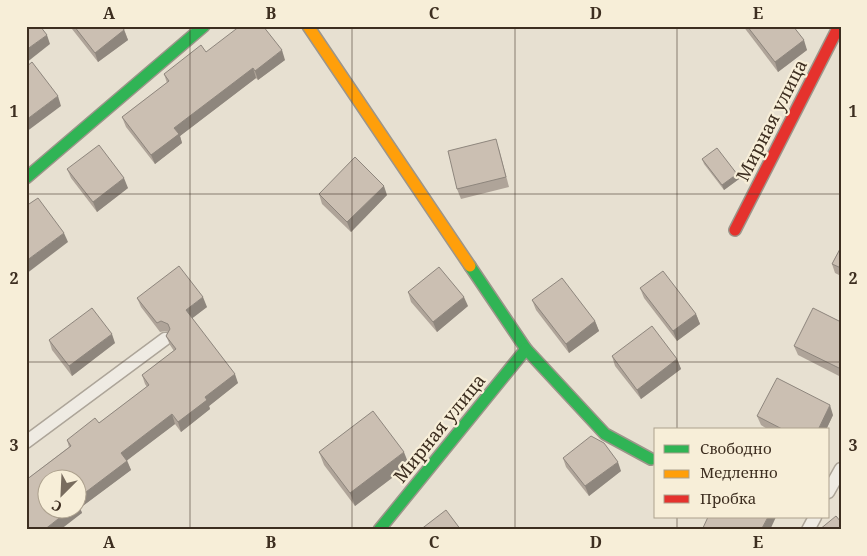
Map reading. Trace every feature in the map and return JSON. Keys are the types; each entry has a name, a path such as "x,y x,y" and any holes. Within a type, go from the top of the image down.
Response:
{"street":[{"path":"26,178 204,26"},
{"path":"308,26 526,349 605,434 651,459"},
{"name":"Мирная улица","path":"736,230 839,26"},
{"name":"Мирная улица","path":"380,530 526,349"}],"lane":[{"path":"26,442 165,339"},
{"path":"830,488 841,469"},
{"path":"808,530 814,518"}],"building":[{"path":"26,26 40,26 47,35 26,50"},
{"path":"74,26 122,26 124,30 95,53"},
{"path":"240,26 263,26 282,50 255,71 253,68 174,128 179,134 151,155 122,117 169,81 164,74 201,45 206,52"},
{"path":"747,26 793,26 804,40 775,62"},
{"path":"32,62 58,96 26,120 26,67"},
{"path":"496,139 506,177 457,189 448,151"},
{"path":"99,145 124,178 93,202 67,169"},
{"path":"717,148 737,174 722,185 702,159"},
{"path":"355,157 384,186 347,222 319,194"},
{"path":"38,198 64,233 26,261 26,206"},
{"path":"841,247 841,268 832,264"},
{"path":"179,266 203,297 186,310 235,374 205,397 207,400 178,422 172,414 121,453 127,461 88,490 88,468 42,468 71,446 67,440 95,418 99,423 149,385 142,375 176,349 166,336 170,329 168,324 161,321 157,323 137,298"},
{"path":"439,267 464,297 433,322 408,292"},
{"path":"663,271 696,314 673,331 640,288"},
{"path":"562,278 595,321 566,344 532,300"},
{"path":"92,308 112,334 69,366 49,340"},
{"path":"813,308 841,322 841,369 794,346"},
{"path":"652,326 677,359 637,390 612,356"},
{"path":"777,378 830,405 819,428 780,428 757,416"},
{"path":"373,411 404,452 350,493 319,452"},
{"path":"591,436 604,443 618,462 585,486 563,458"},
{"path":"38,471 38,518 59,518 44,530 26,530 26,490 28,488 26,480"},
{"path":"446,510 461,530 420,530"},
{"path":"836,516 841,522 841,530 819,530"},
{"path":"708,518 767,518 761,530 702,530"}],"traffic: fast":[{"path":"26,178 204,26"},
{"path":"470,266 526,349 605,434 651,459"},
{"path":"379,530 526,349"}],"traffic: slow":[{"path":"308,26 470,266"}],"traffic: jam":[{"path":"735,230 839,26"}]}
